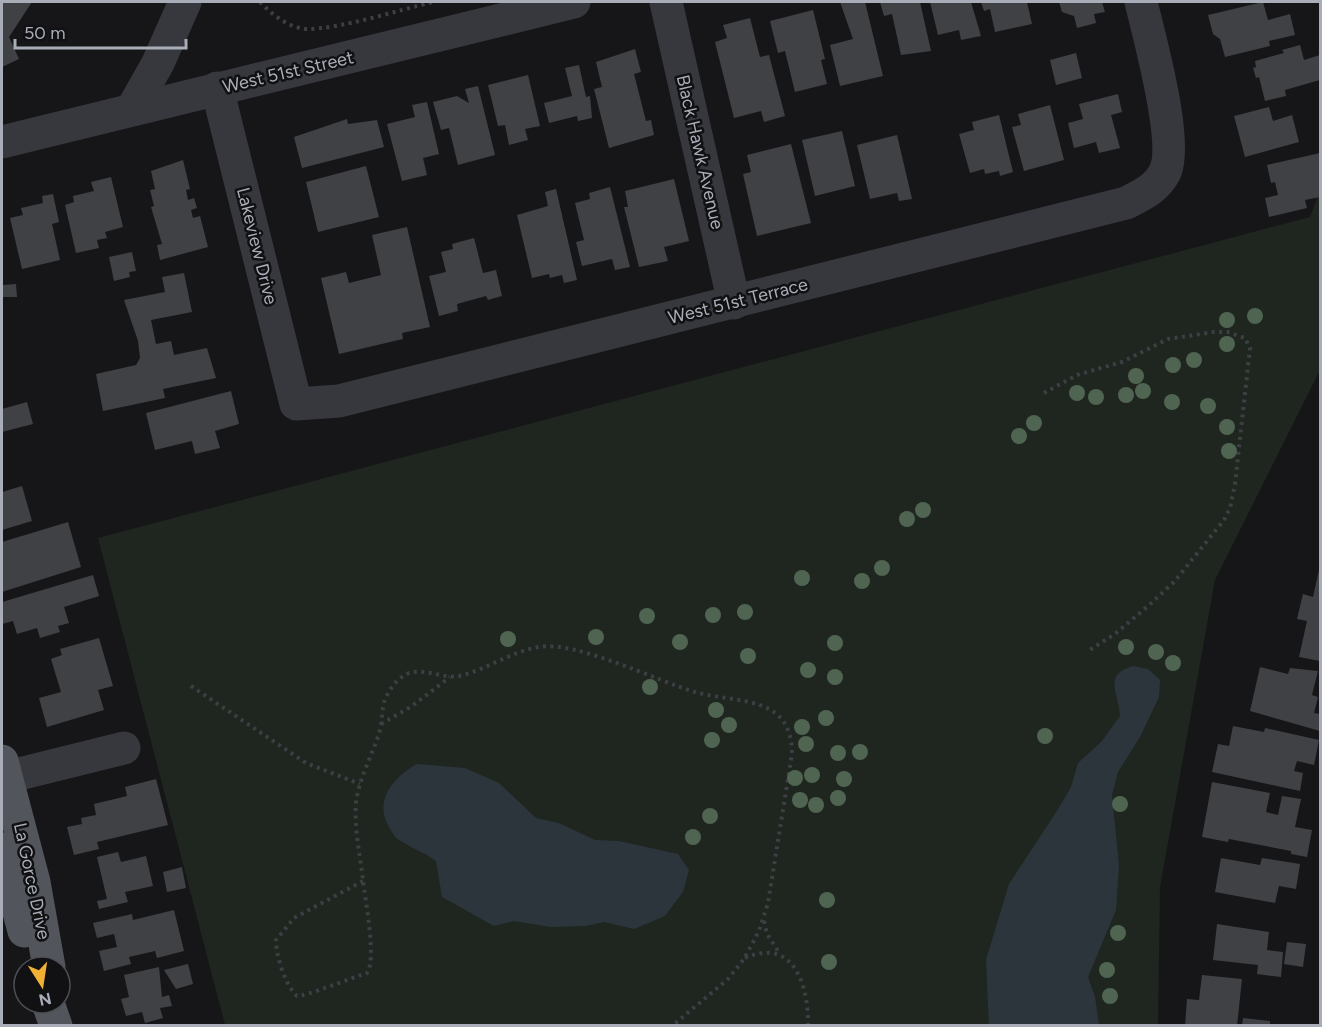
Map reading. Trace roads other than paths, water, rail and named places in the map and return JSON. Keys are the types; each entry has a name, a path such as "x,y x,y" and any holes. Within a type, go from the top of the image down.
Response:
{"main road":[{"name":"La Gorce Drive","path":"4,769 34,882 46,955"},
{"name":"La Gorce Drive","path":"2,849 32,955"}],"street":[{"path":"132,109 158,63 185,2"},
{"name":"West 51st Street","path":"2,142 574,2"},
{"name":"Black Hawk Avenue","path":"666,2 734,303"},
{"name":"West 51st Terrace","path":"296,404 339,401 1126,203 1151,191 1166,170 1168,143 1162,94 1141,2"},
{"name":"Lakeview Drive","path":"217,88 296,404"},
{"path":"4,769 124,748"}]}
